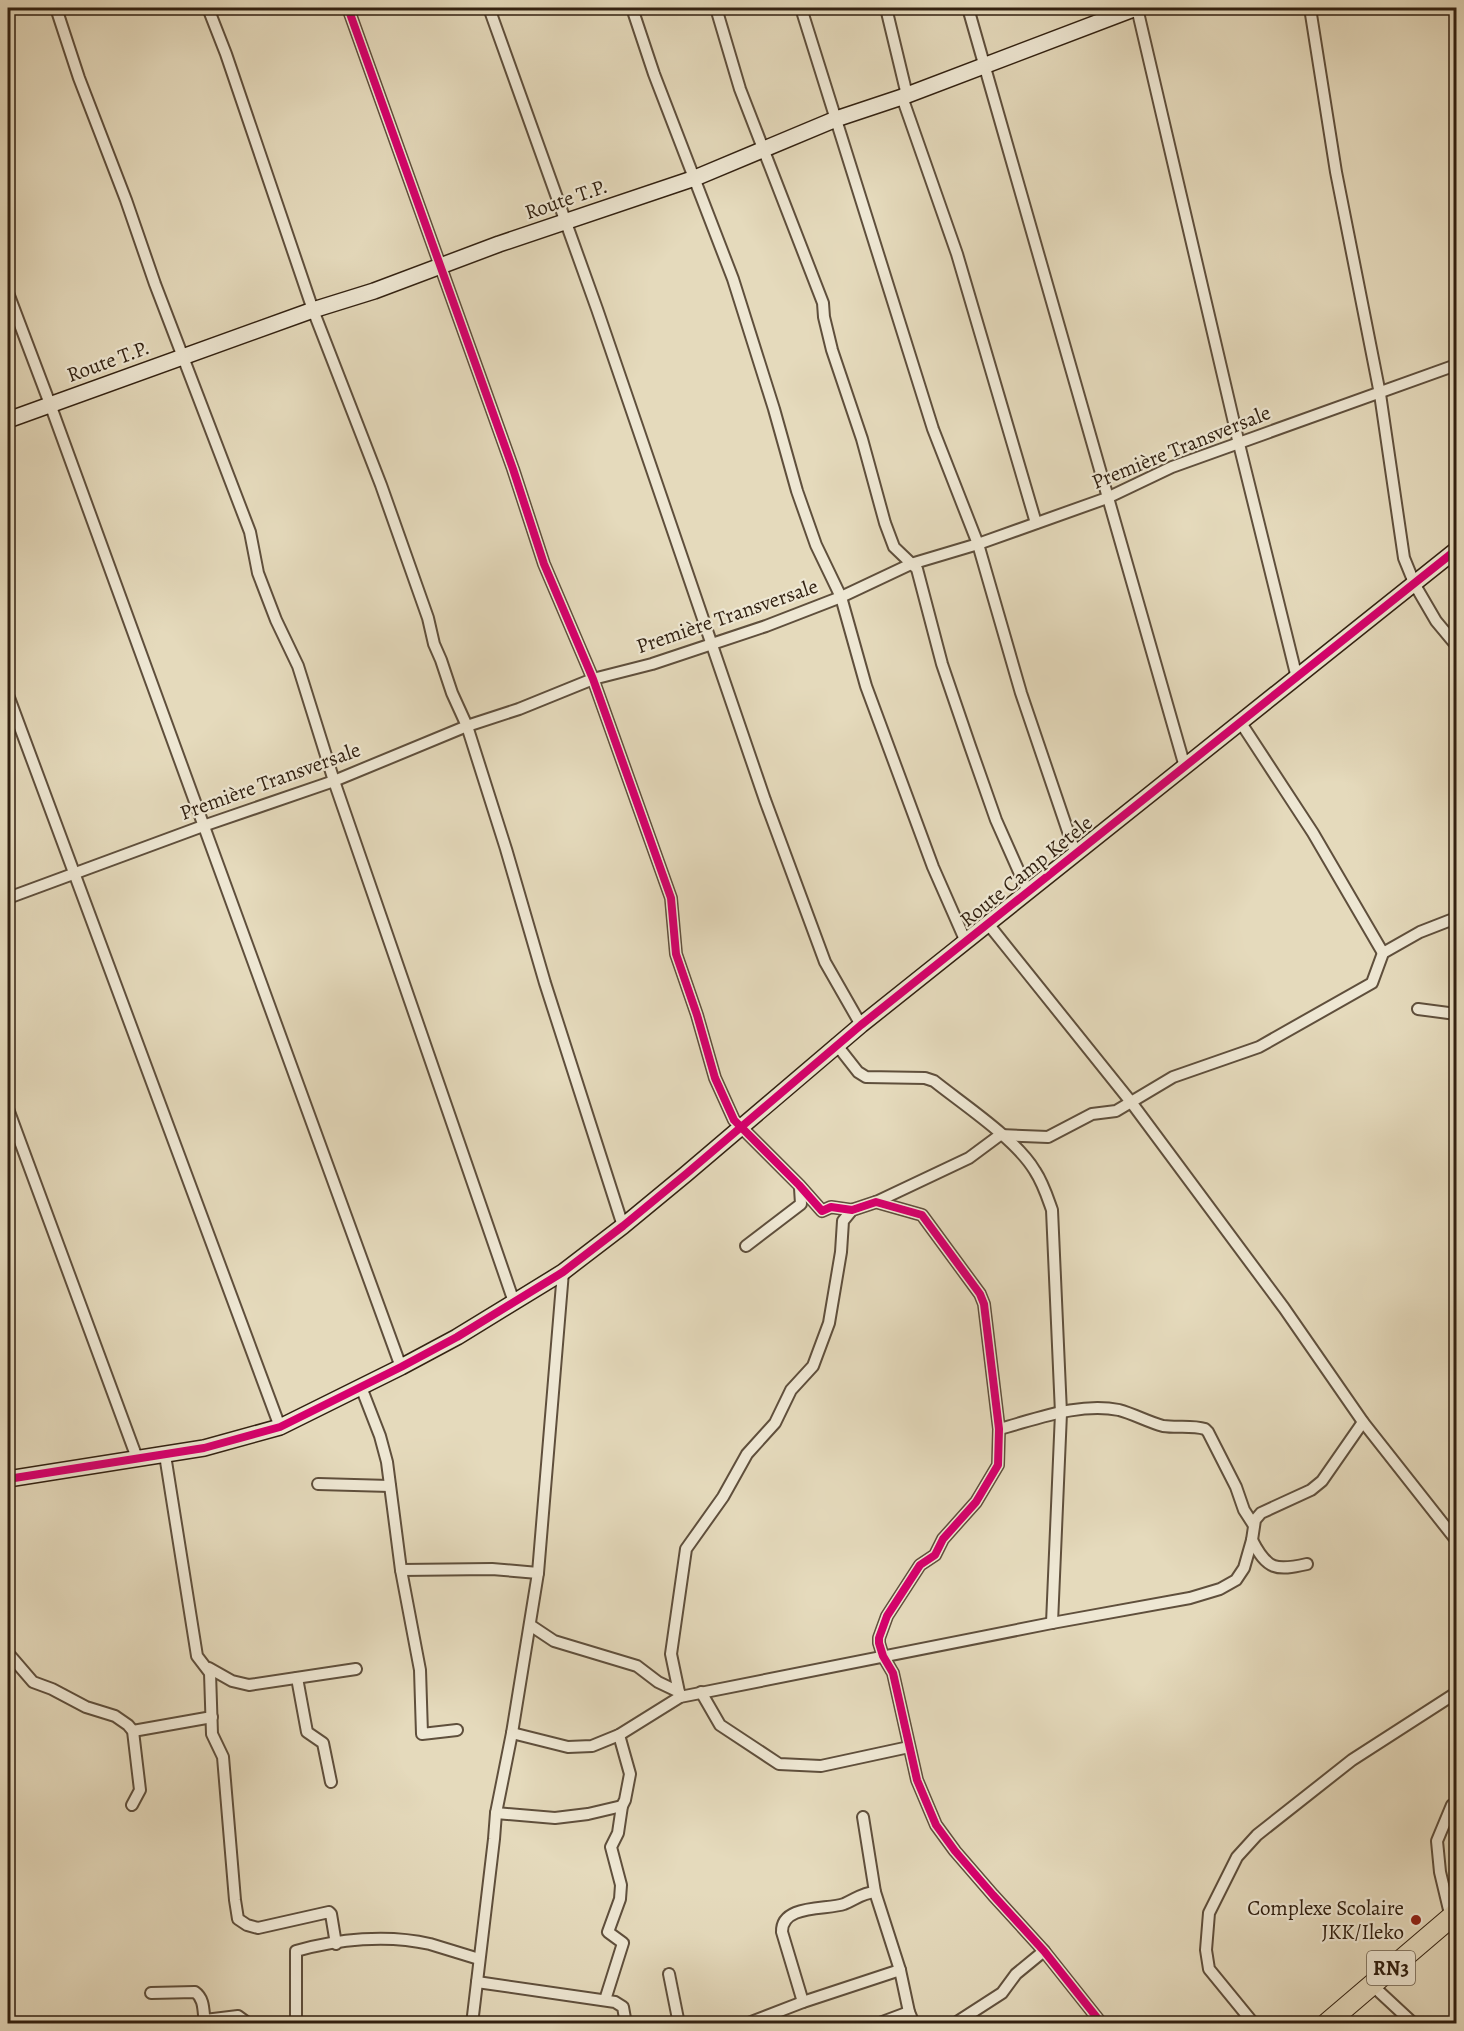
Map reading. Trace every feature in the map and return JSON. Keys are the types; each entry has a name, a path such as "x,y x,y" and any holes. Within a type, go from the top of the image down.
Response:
{"highway":[{"name":"RN3","path":"1327,2023 1453,1911"}],"street":[{"path":"56,8 79,78 250,532 258,573 276,620 298,666 334,781 513,1302"},
{"path":"208,8 313,310 374,466 428,618 434,644 467,726 545,983 623,1226"},
{"path":"348,8 513,469 544,564 593,679 671,898 676,954 715,1078 734,1120 822,1211 831,1207 852,1210 876,1202 969,1158 1000,1135 1052,1136 1092,1114 1116,1111 1173,1077 1258,1047 1372,983 1383,952 1420,932 1456,918"},
{"path":"489,8 597,309 710,644 825,962 861,1025"},
{"path":"632,8 654,74 733,279 774,409 796,491 816,545 841,597 873,707 933,867 966,942"},
{"path":"716,8 740,89 823,303 832,350 862,439 885,523 894,547 916,569 942,664 996,820 1028,892"},
{"path":"801,8 933,429 978,544 1021,693 1076,855"},
{"path":"886,8 904,96 957,254 1036,523"},
{"path":"968,8 1185,767"},
{"path":"1136,8 1239,444 1298,678"},
{"name":"Route T.P.","path":"8,420 313,310 374,291 499,244 695,177 836,119 904,96 1136,8"},
{"path":"1310,8 1336,172 1380,394 1404,558 1415,585 1436,621 1456,645"},
{"path":"8,293 401,1367"},
{"name":"Première Transversale","path":"8,898 203,826 334,781 467,726 519,709 593,679 652,664 766,626 841,597 911,564 978,544 1107,498 1172,467 1456,365"},
{"name":"Route Camp Ketele","path":"8,1479 224,1444 280,1427 458,1336 563,1272 623,1226 836,1044 1415,585 1456,550"},
{"path":"8,695 280,1427"},
{"path":"1241,723 1313,833 1383,952"},
{"path":"988,925 1131,1102 1284,1308 1363,1422 1456,1540"},
{"path":"1418,1010 1456,1014"},
{"path":"836,1044 861,1075 866,1077 930,1079 1019,1150 1045,1190 1052,1209 1061,1413 1052,1623"},
{"path":"8,1109 137,1458"},
{"path":"746,1246 801,1204 799,1185"},
{"path":"876,1202 922,1215 980,1294 986,1313 999,1429 1000,1456 996,1472 976,1502 943,1539 934,1555 920,1565 887,1616 879,1638 883,1656 893,1673 917,1780 936,1825 955,1851 1044,1951 1102,2024"},
{"path":"679,1695 671,1654 686,1549 723,1497 747,1454 775,1423 791,1389 813,1366 829,1323 841,1252 843,1221 852,1210"},
{"path":"472,2024 496,1813 512,1734 538,1574 563,1272"},
{"path":"361,1387 380,1436 387,1462 401,1570 420,1670 422,1734 457,1730"},
{"path":"999,1429 1061,1413 1104,1408 1121,1411 1162,1425 1205,1429 1253,1524"},
{"path":"512,1734 579,1748 592,1746 619,1735 679,1695 1190,1598 1220,1589 1236,1580 1244,1568 1252,1540 1253,1524 1262,1513 1311,1490 1322,1480 1363,1422"},
{"path":"165,1455 197,1656 209,1668 232,1681 249,1685 356,1669"},
{"path":"318,1484 390,1486"},
{"path":"1252,1540 1260,1557 1277,1568 1285,1569 1307,1564"},
{"path":"401,1570 492,1569 538,1574"},
{"path":"530,1626 554,1641 637,1666 679,1695"},
{"path":"8,1653 33,1682 86,1707 116,1716 133,1731 140,1790 132,1805"},
{"path":"209,1668 214,1741 223,1757 238,1919 258,1928 329,1911 336,1944"},
{"path":"297,1678 307,1732 323,1743 331,1782"},
{"path":"700,1692 720,1725 779,1764 821,1766 909,1747"},
{"path":"1254,2024 1209,1969 1206,1950 1209,1913 1237,1857 1257,1835 1352,1760 1456,1694"},
{"path":"133,1731 212,1717"},
{"path":"605,2000 623,1943 608,1932 620,1899 621,1885 611,1847 618,1833 630,1774 619,1735"},
{"path":"1452,1805 1437,1841 1437,1852 1453,1911"},
{"path":"496,1813 555,1818 588,1815 622,1806"},
{"path":"863,1816 875,1892 900,1970 909,2012 914,2024"},
{"path":"803,2002 782,1932 787,1919 795,1913 843,1904 864,1893 875,1892"},
{"path":"296,2024 296,1951 378,1938 428,1944 479,1959"},
{"path":"954,2024 1002,1993 1016,1974 1044,1951"},
{"path":"746,2024 803,2002 900,1970"},
{"path":"669,1974 679,2024"},
{"path":"477,1982 620,2004 623,2007 626,2024"},
{"path":"1372,1985 1414,2024"},
{"path":"151,1993 189,1990 200,1995 205,2022 238,2016 249,2024"},
{"path":"877,2024 909,2012"}],"cycle path":[{"path":"348,8 513,469 544,564 593,679 671,898 676,954 715,1078 734,1120 822,1211 831,1207 852,1210 876,1202 922,1215 980,1294 984,1304 999,1429 998,1465 976,1502 943,1539 935,1555 920,1565 887,1616 879,1643 883,1656 893,1673 917,1780 936,1825 955,1851 1044,1951 1102,2024"},
{"path":"8,1479 204,1448 280,1427 457,1337 563,1272 686,1174 861,1025 1456,550"}],"place":[{"name":"Complexe Scolaire JKK/Ileko","path":"1416,1920"}]}
